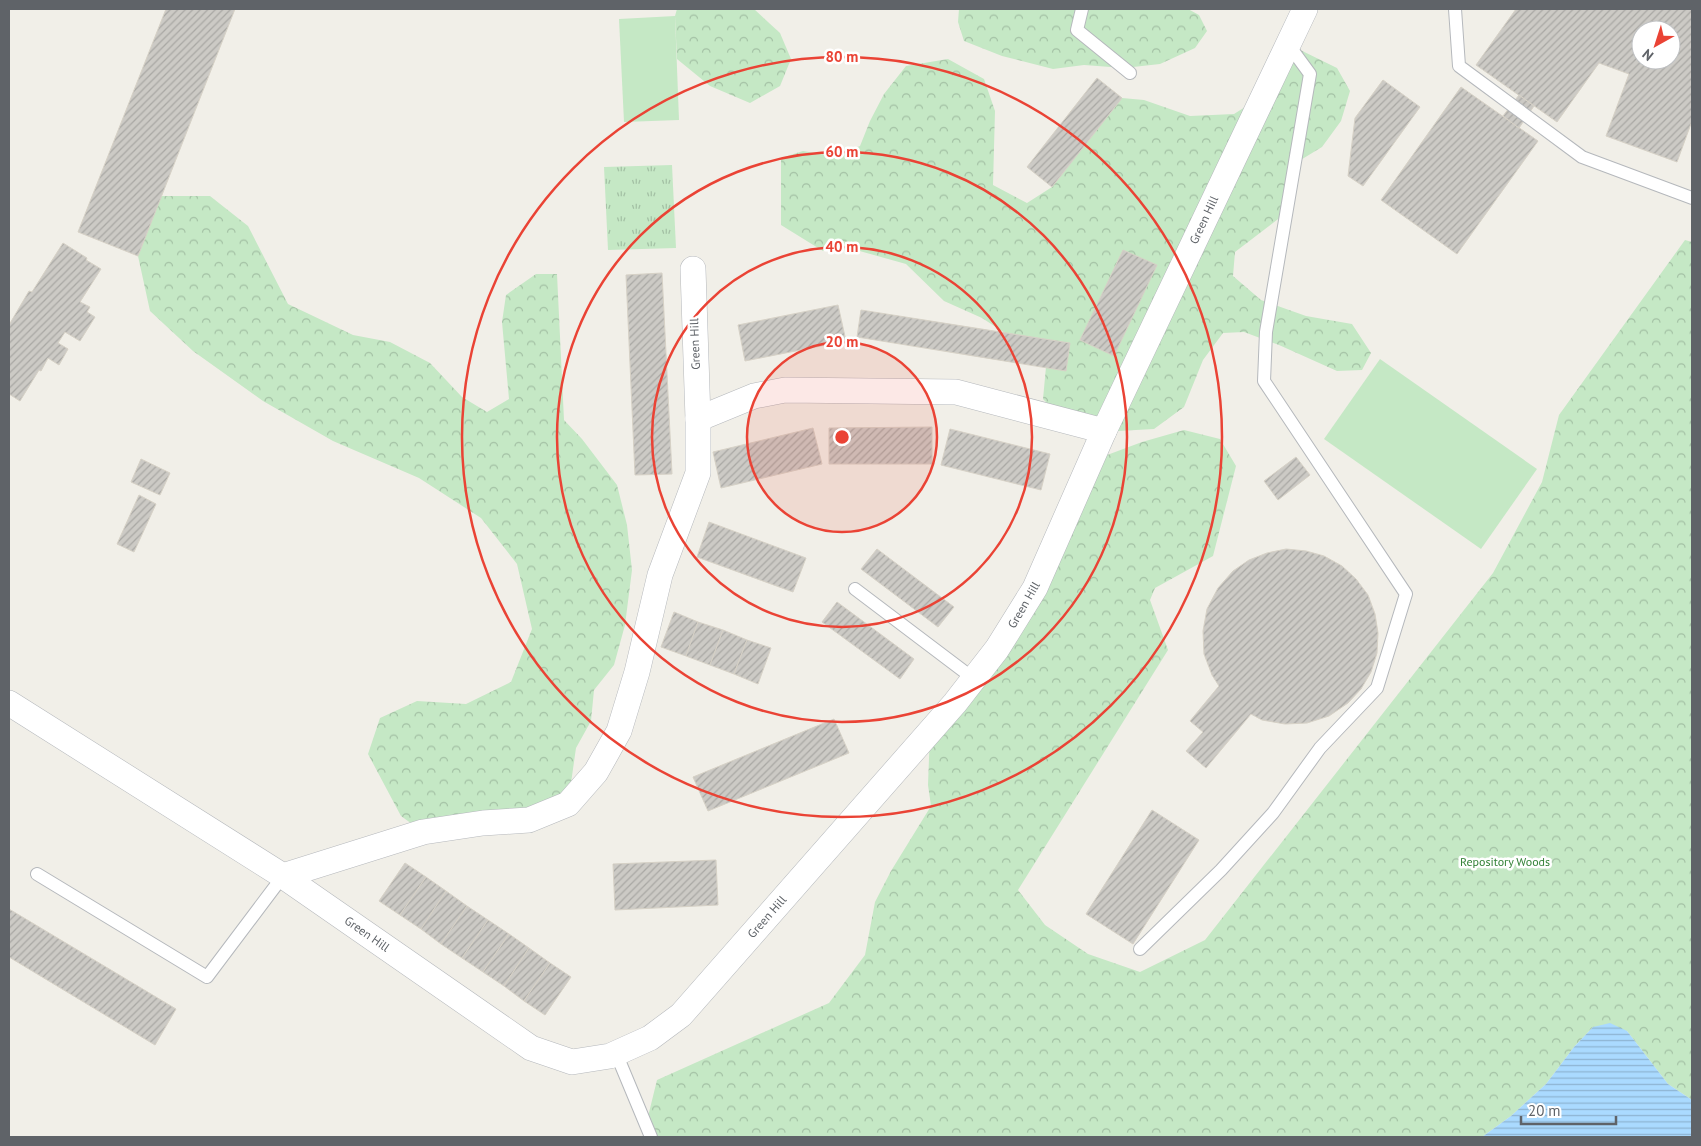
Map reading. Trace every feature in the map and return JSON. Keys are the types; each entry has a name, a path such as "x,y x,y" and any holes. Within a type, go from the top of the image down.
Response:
{"street":[{"name":"Green Hill","path":"9,703 283,876 531,1048 572,1062 610,1056 650,1038 681,1015 955,703 997,649 1035,588 1104,431 1305,9"},
{"name":"Green Hill","path":"283,876 423,832 483,823 529,820 568,804 596,772 619,732 637,672 660,575 698,473 693,269"},
{"path":"698,419 754,396 785,390 956,392 1104,431"}],"lane":[{"path":"1082,9 1077,30 1130,73"},
{"path":"1455,9 1459,66 1582,157 1692,198"},
{"path":"1140,949 1222,870 1272,813 1320,748 1377,688 1406,594 1264,380 1266,332 1310,74 1288,44"},
{"path":"855,589 974,678"},
{"path":"37,874 207,977 283,876"},
{"path":"616,1054 651,1137"}],"green space":[{"path":"677,9 754,9 780,33 791,59 780,86 750,103 710,86 677,59 675,16"},
{"path":"959,9 1188,9 1199,15 1207,31 1195,48 1160,64 1124,68 1084,65 1053,69 1002,56 964,41 958,22"},
{"path":"675,16 679,120 624,122 619,19"},
{"path":"1288,44 1337,68 1350,91 1341,121 1322,147 1294,164 1286,213 1235,252 1233,276 1261,300 1306,316 1352,324 1371,353 1362,370 1337,371 1279,345 1244,332 1223,333 1203,360 1184,407 1154,429 1118,431 1063,420 1043,399 1046,367 1005,333 982,318 944,301 906,264 856,250 823,251 781,225 781,158 803,151 833,156 860,146 884,94 906,66 948,59 984,79 995,111 993,185 1027,203 1052,187 1122,98 1144,100 1190,116 1234,114 1264,95"},
{"path":"672,165 676,248 608,250 604,167"},
{"path":"161,196 210,196 248,226 288,304 353,335 390,342 430,363 462,397 487,412 509,399 502,322 506,295 536,274 557,274 564,420 582,439 617,485 627,525 632,570 625,625 614,665 594,690 591,721 576,748 568,804 423,832 401,816 368,754 380,718 417,701 466,704 511,682 532,629 517,564 481,518 419,478 333,441 263,401 193,351 150,311 138,256"},
{"name":"Repository Woods","path":"1685,240 1692,242 1692,1100 1668,1084 1627,1031 1593,1027 1574,1047 1546,1084 1511,1116 1482,1137 643,1137 657,1080 829,1003 865,955 875,902 891,871 931,806 928,785 930,732 974,678 1091,461 1142,442 1184,430 1220,439 1236,466 1213,556 1155,588 1150,600 1168,650 1018,890 1045,925 1088,954 1140,972 1205,940 1493,573 1542,482 1559,415"},
{"path":"1380,359 1537,469 1481,549 1324,439"}],"water":[{"path":"1610,1023 1627,1031 1668,1084 1692,1100 1692,1137 1482,1137 1511,1116 1546,1084 1574,1047 1593,1027"}],"building":[{"path":"166,9 235,9 138,256 78,232"},
{"path":"1516,9 1692,9 1692,121 1677,162 1606,136 1629,74 1599,63 1557,122 1476,65"},
{"path":"1097,78 1122,98 1052,187 1027,167"},
{"path":"1383,80 1420,107 1363,186 1348,176 1355,118"},
{"path":"1461,87 1538,141 1457,254 1381,200"},
{"path":"1519,95 1534,106 1519,128 1503,116"},
{"path":"63,243 101,269 80,302 90,307 87,312 95,317 80,341 65,332 58,343 68,349 59,365 48,358 20,401 9,394 9,325 29,291 32,292"},
{"path":"1123,250 1157,265 1114,356 1080,340"},
{"path":"662,273 672,474 635,475 626,275"},
{"path":"838,305 846,341 745,361 738,325"},
{"path":"861,310 1070,343 1066,371 857,337"},
{"path":"932,427 932,464 829,464 829,428"},
{"path":"813,428 822,464 721,488 713,452"},
{"path":"950,429 1050,454 1041,490 941,465"},
{"path":"1296,457 1310,475 1278,500 1264,481"},
{"path":"141,459 170,473 160,495 131,482"},
{"path":"139,495 156,504 134,552 117,544"},
{"path":"709,522 806,558 793,592 697,557"},
{"path":"877,549 954,607 938,627 861,569"},
{"path":"1286,549 1306,551 1324,556 1342,566 1356,579 1368,595 1375,614 1378,633 1377,653 1371,672 1361,689 1348,703 1329,716 1307,723 1285,724 1262,720 1251,714 1206,768 1186,751 1203,732 1190,721 1219,686 1212,675 1204,654 1203,631 1207,609 1218,588 1233,571 1249,560 1267,553"},
{"path":"837,602 914,659 900,679 822,622"},
{"path":"674,612 698,622 686,656 661,647"},
{"path":"698,622 723,630 710,665 686,656"},
{"path":"723,630 747,640 734,674 710,665"},
{"path":"747,640 771,648 758,684 734,674"},
{"path":"834,719 849,753 708,811 693,777"},
{"path":"1152,810 1199,840 1133,944 1086,914"},
{"path":"716,860 718,905 615,910 613,864"},
{"path":"405,863 426,877 400,915 379,901"},
{"path":"426,877 446,891 421,929 400,915"},
{"path":"446,891 467,906 441,944 421,929"},
{"path":"467,906 488,920 462,958 441,944"},
{"path":"9,909 176,1009 155,1045 9,957"},
{"path":"488,920 509,934 483,972 462,958"},
{"path":"509,934 529,948 504,986 483,972"},
{"path":"529,948 550,963 524,1001 504,986"},
{"path":"550,963 571,977 545,1015 524,1001"}]}
